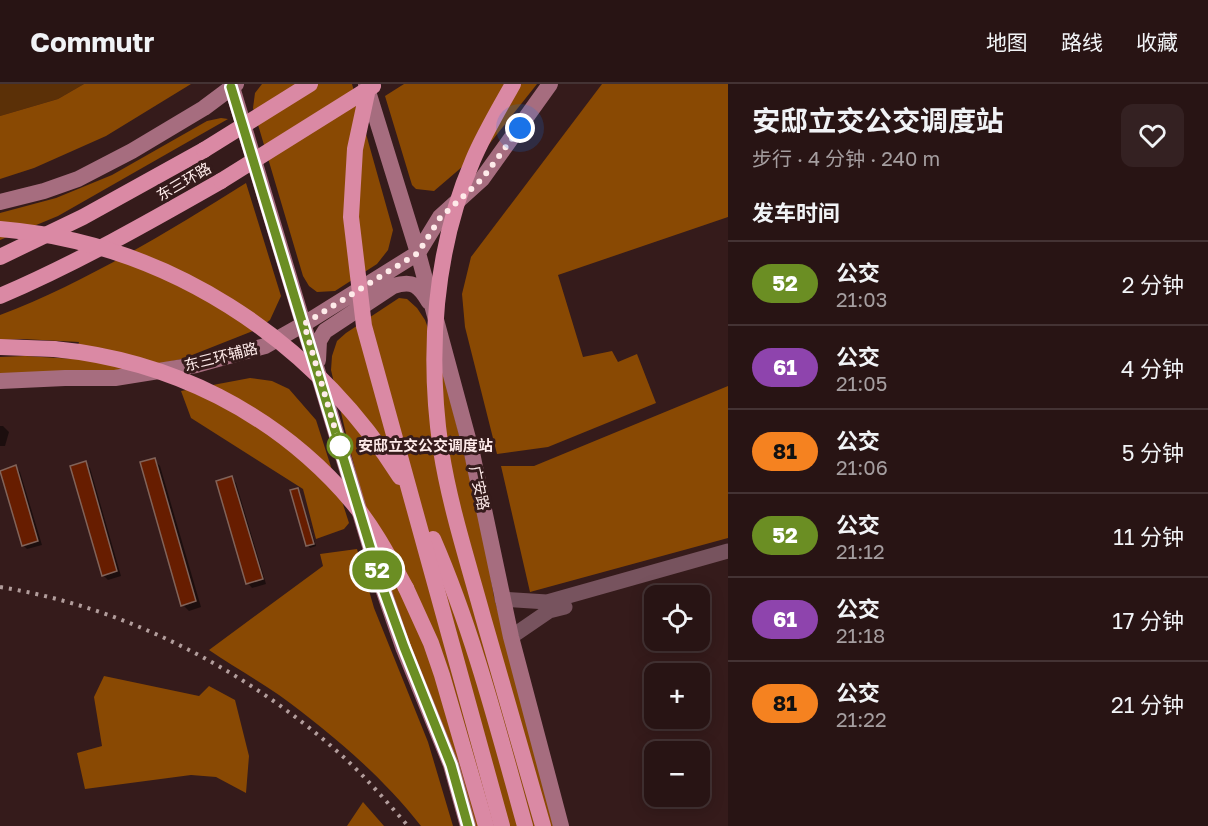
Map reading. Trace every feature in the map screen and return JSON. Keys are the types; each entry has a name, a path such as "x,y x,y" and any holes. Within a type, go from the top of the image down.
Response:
{"highway":[{"name":"东三环路","path":"0,257 83,217 204,150 310,84"},
{"path":"367,84 354,149 351,217 364,326 502,826"},
{"name":"东三环路","path":"0,296 122,237 221,181 377,84"},
{"path":"513,84 473,161 453,224 438,300 434,379 441,452 456,520 543,826"},
{"path":"0,229 52,236 89,245 192,284 252,320 293,352 336,392 374,439 405,485 448,573 488,692 525,826"},
{"path":"0,347 83,351 131,362 179,378 216,394 268,425 320,468 347,497 389,557 406,588 431,643 486,826"}],"main road":[{"name":"广安路","path":"367,84 418,253 472,453 510,637 561,826"},
{"name":"东三环辅路","path":"0,381 115,378 196,365 265,346 418,253 440,218 482,179 550,84"},
{"path":"0,202 44,191 78,179 132,151 204,108 234,86 382,586 451,765 468,826"},
{"path":"318,371 319,341 326,331 393,286 405,282 414,285 424,294 433,308"}],"street":[{"path":"502,599 547,602 728,552"},
{"path":"510,637 549,611 728,561"}],"shaded area":[{"path":"0,84 84,84 58,99 0,116"},
{"path":"84,84 191,84 106,136 34,168 0,179 0,116 58,99"},
{"path":"262,84 352,84 393,230 388,250 377,264 335,291 317,292 309,286 303,276 253,108 255,93"},
{"path":"404,84 537,84 490,143 434,191 416,189 412,185 385,96"},
{"path":"602,84 728,84 728,217 558,275 583,357 612,351 618,362 637,354 656,403 548,447 497,454 465,327 462,294 471,257"},
{"path":"228,119 58,216 0,240 0,213 56,198 112,175 207,121"},
{"path":"246,183 281,296 270,320 258,329 182,359 133,369 0,377 0,357 74,359 79,342 0,340 0,315 95,272"},
{"path":"399,298 407,299 425,320 440,360 481,520 494,597 555,826 474,826 384,579 331,370 332,356 337,341"},
{"path":"250,378 272,381 289,389 316,420 349,523 344,529 316,539 303,489 191,418 181,391"},
{"path":"728,386 728,538 530,592 501,466 534,466"},
{"path":"357,549 374,608 428,742 453,826 421,826 372,772 318,724 279,695 209,650 323,566 320,554"},
{"path":"104,676 199,696 209,686 235,700 249,756 246,793 216,777 191,775 85,789 77,753 102,746 94,697"},
{"path":"363,802 384,826 347,826"}],"building":[{"path":"155,458 196,601 181,606 140,462"},
{"path":"86,461 117,571 102,576 70,466"},
{"path":"16,465 38,541 22,546 0,471"},
{"path":"232,476 263,579 246,584 216,481"},
{"path":"298,488 314,544 306,546 290,490"}],"railway":[{"path":"0,587 47,596 137,626 223,669 264,694 339,753 408,826"}],"bus line":[{"name":"52","path":"231,87 382,586 451,765 468,826"}],"place":[{"name":"安邸立交公交调度站","path":"340,446"}],"route":[{"path":"340,446 304,324 418,253 440,218 482,179 520,128"}]}
